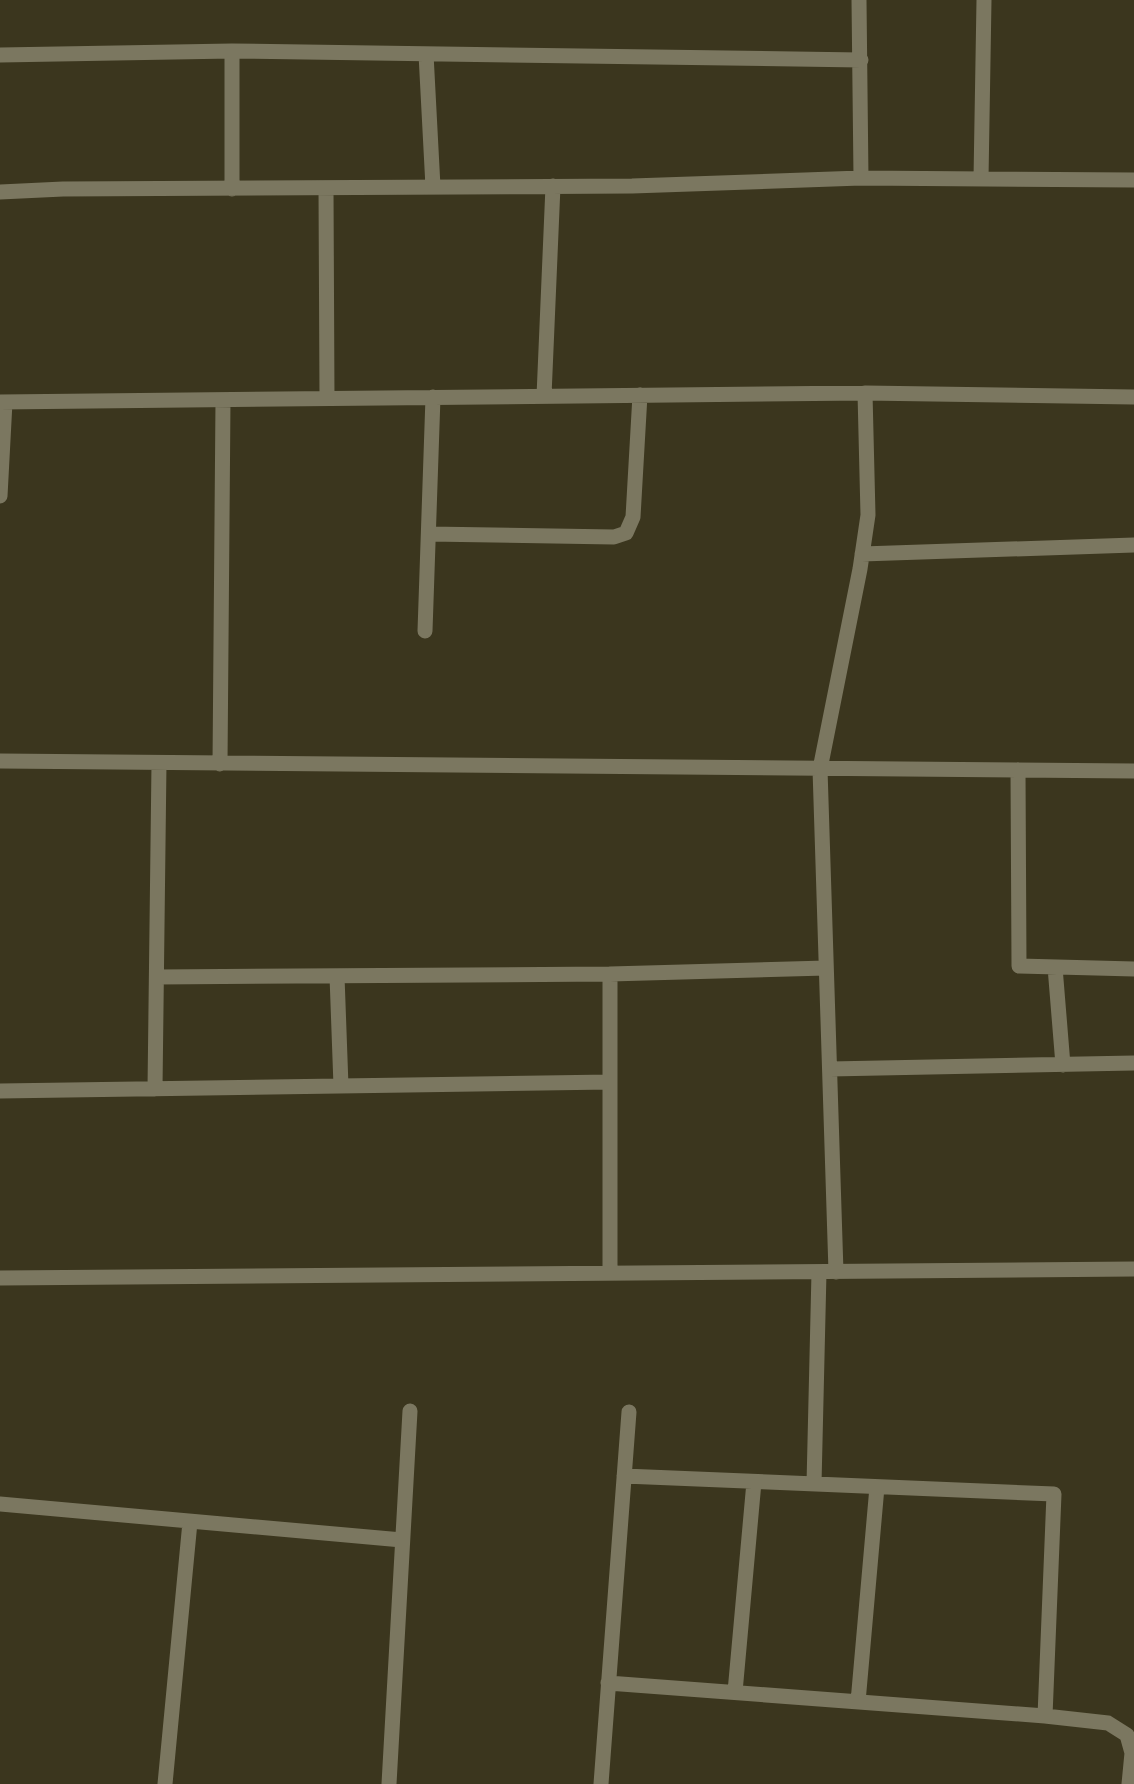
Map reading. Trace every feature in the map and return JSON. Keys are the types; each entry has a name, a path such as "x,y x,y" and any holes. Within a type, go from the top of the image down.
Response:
{"street":[{"path":"859,0 861,178"},
{"path":"981,179 984,0"},
{"path":"0,55 232,51 861,60"},
{"path":"232,51 232,189"},
{"path":"426,54 433,187"},
{"path":"0,192 63,189 632,186 861,178 1134,180"},
{"path":"544,396 553,186"},
{"path":"326,188 327,398"},
{"path":"836,1272 820,769 868,515 865,393"},
{"path":"0,496 2,402 865,393 1134,397"},
{"path":"429,534 614,537 626,533 633,517 640,395"},
{"path":"425,631 433,397"},
{"path":"220,764 223,400"},
{"path":"862,554 1134,545"},
{"path":"0,761 1134,771"},
{"path":"155,1089 159,763"},
{"path":"1018,770 1019,966 1134,969"},
{"path":"1055,967 1063,1065"},
{"path":"157,977 610,974 826,969"},
{"path":"610,974 610,1273"},
{"path":"337,976 341,1086"},
{"path":"830,1069 1134,1063"},
{"path":"0,1091 610,1082"},
{"path":"0,1278 1134,1269"},
{"path":"814,1484 819,1272"},
{"path":"389,1784 410,1411"},
{"path":"601,1784 628,1412"},
{"path":"624,1476 1054,1494 1045,1716"},
{"path":"735,1692 754,1482"},
{"path":"858,1702 877,1487"},
{"path":"0,1504 402,1540"},
{"path":"165,1784 190,1522"},
{"path":"608,1683 1045,1716 1108,1723 1131,1735 1129,1784"}]}
